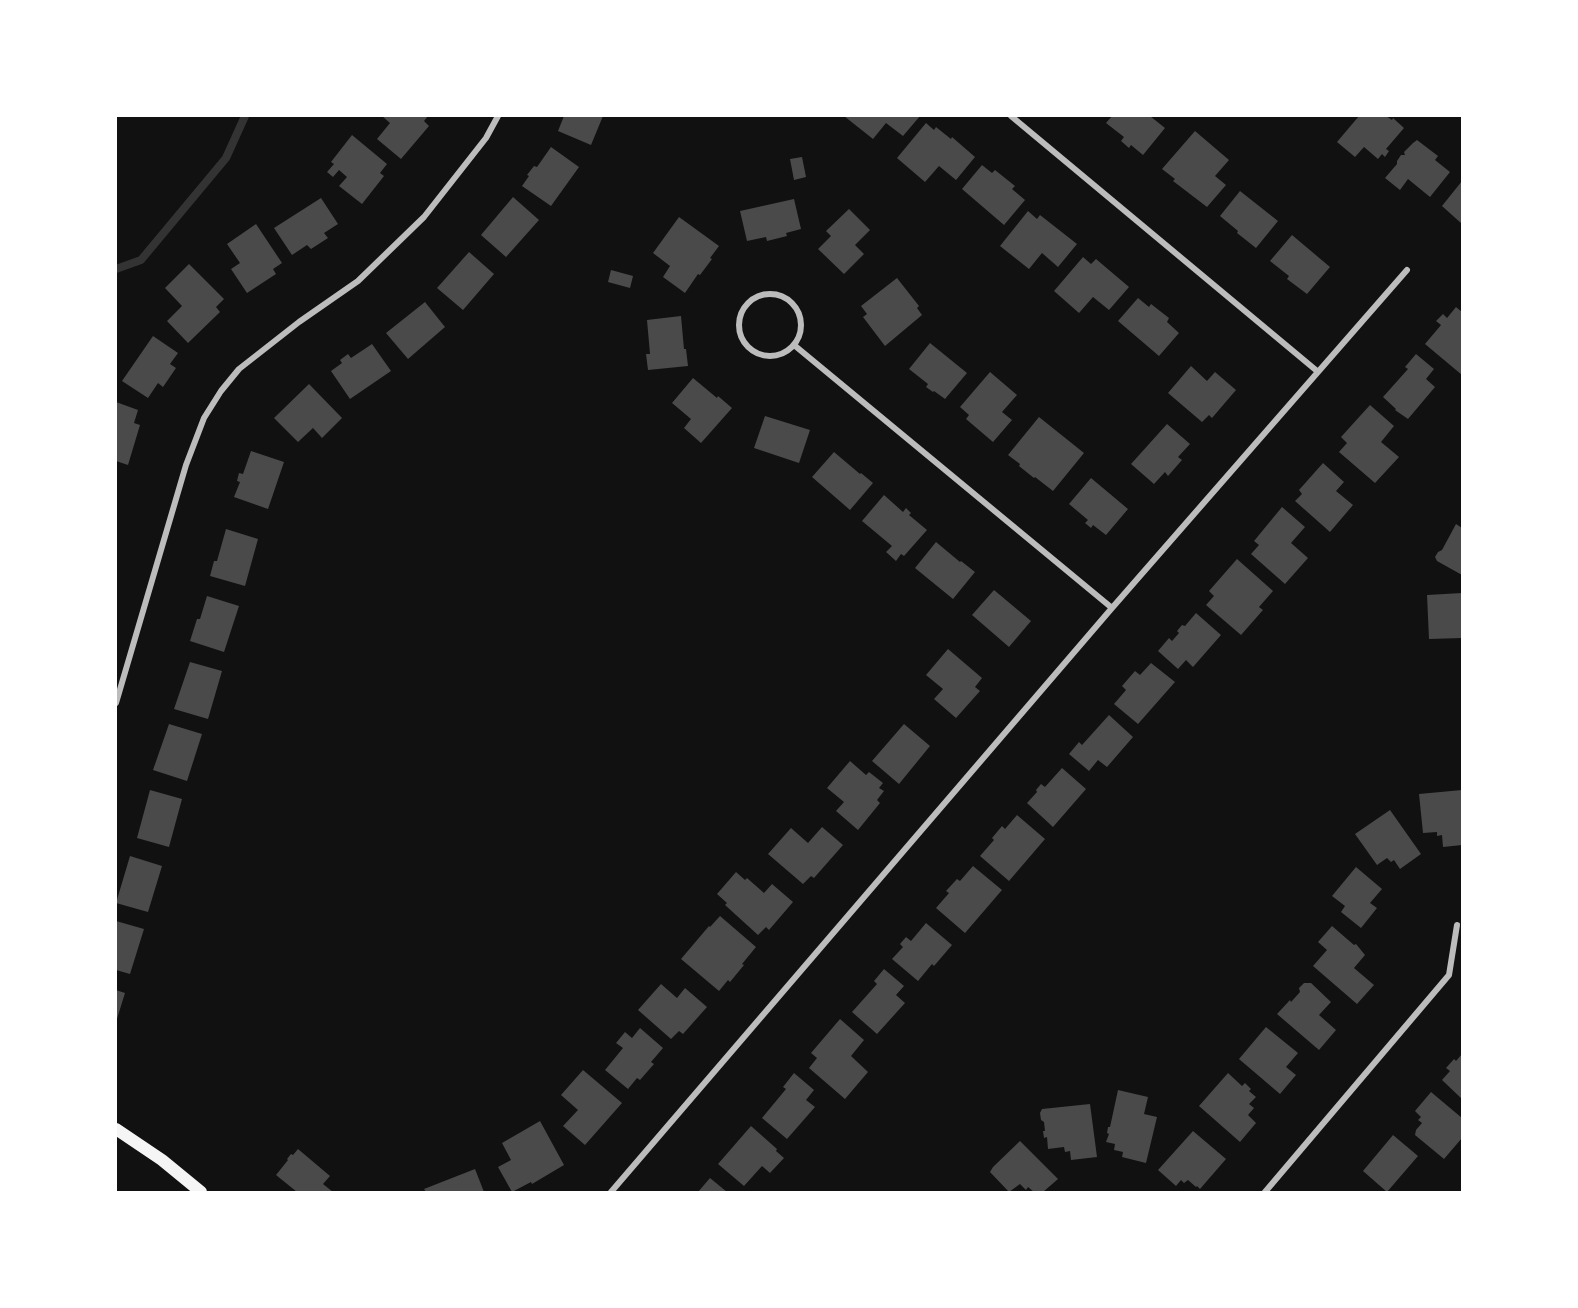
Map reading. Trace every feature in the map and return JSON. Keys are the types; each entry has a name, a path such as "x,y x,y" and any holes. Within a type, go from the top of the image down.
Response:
{"main road":[{"path":"116,1129 162,1160 201,1192"}],"street":[{"path":"116,703 186,465 204,418 221,391 239,369 299,322 357,281 424,217 486,138 498,116"},
{"path":"1011,116 1317,371"},
{"path":"611,1192 1112,608 1407,270"},
{"path":"761,294 781,295 791,301 801,319 801,330 794,345 782,354 771,356 752,351 740,335 738,325 744,306 761,294"},
{"path":"794,345 1112,608"},
{"path":"1265,1192 1449,975 1457,925"}],"building":[{"path":"382,116 428,116 424,121 429,126 401,159 377,139 390,123"},
{"path":"564,116 603,116 591,145 558,131"},
{"path":"844,116 920,116 903,136 886,123 873,139"},
{"path":"1112,116 1150,116 1165,128 1143,155 1131,145 1129,148 1121,141 1124,137 1106,123"},
{"path":"1359,116 1386,116 1392,120 1393,118 1404,128 1386,149 1389,151 1385,157 1382,154 1378,159 1364,147 1355,157 1337,142"},
{"path":"926,123 934,130 936,127 951,139 952,137 975,157 956,180 939,166 925,182 897,158"},
{"path":"1195,131 1229,160 1215,176 1226,185 1207,207 1173,181 1175,179 1162,169"},
{"path":"352,135 387,164 380,173 384,176 362,204 339,186 347,177 339,170 333,177 327,172 334,164 331,162"},
{"path":"1417,140 1438,156 1435,160 1450,172 1430,197 1408,179 1400,190 1385,178 1397,164 1401,155 1405,155 1404,152"},
{"path":"551,147 579,167 551,206 522,186 529,176 527,175 534,166 537,167"},
{"path":"802,157 806,177 794,180 790,159"},
{"path":"982,165 992,173 995,170 1015,186 1012,189 1025,200 1004,225 962,189"},
{"path":"1462,181 1462,224 1442,206"},
{"path":"1240,191 1278,221 1256,248 1220,216"},
{"path":"513,197 539,220 506,257 481,235"},
{"path":"321,198 338,224 324,233 328,238 311,249 307,245 292,255 274,228"},
{"path":"794,199 801,229 786,233 787,236 767,241 766,237 747,241 740,211"},
{"path":"849,209 870,230 855,245 864,254 844,274 818,249 831,236 826,231"},
{"path":"1028,211 1037,219 1040,215 1077,244 1058,267 1042,253 1029,269 1000,246"},
{"path":"679,217 719,246 710,258 712,259 685,293 663,277 670,266 653,253"},
{"path":"256,224 282,263 273,269 276,274 247,293 231,269 240,263 227,244"},
{"path":"1292,235 1330,267 1307,294 1287,279 1289,276 1270,261"},
{"path":"469,252 494,274 463,310 437,288"},
{"path":"1083,257 1091,264 1096,259 1129,287 1109,310 1093,297 1079,313 1054,291"},
{"path":"189,264 224,299 216,307 220,312 188,343 167,321 182,306 165,288"},
{"path":"611,270 633,276 630,288 608,282"},
{"path":"897,278 919,306 917,308 922,315 885,346 863,317 867,314 861,306"},
{"path":"1138,298 1149,307 1151,304 1169,318 1167,322 1179,333 1159,356 1118,321"},
{"path":"425,302 445,327 408,359 386,333"},
{"path":"1456,307 1462,312 1462,375 1425,344 1441,325 1436,321 1443,314 1447,318"},
{"path":"681,316 688,366 648,370 646,354 650,354 647,320"},
{"path":"153,336 178,353 170,364 176,368 163,387 158,383 148,398 122,381"},
{"path":"930,343 967,373 945,399 926,387 928,384 909,369"},
{"path":"372,344 391,371 350,399 331,371 342,363 340,360 348,354 351,358"},
{"path":"1416,354 1434,369 1426,379 1435,387 1408,419 1395,410 1383,397 1408,369 1405,367"},
{"path":"1191,366 1207,381 1215,372 1236,390 1212,418 1209,415 1202,422 1168,393"},
{"path":"990,372 1017,395 1002,412 1012,420 993,442 966,419 969,415 960,407"},
{"path":"693,378 732,408 701,443 684,428 691,419 672,403"},
{"path":"309,384 342,418 322,438 313,428 298,442 274,418"},
{"path":"116,402 138,410 134,423 140,425 128,465 116,461"},
{"path":"1370,405 1394,426 1381,442 1399,457 1375,483 1339,452 1347,443 1341,437"},
{"path":"765,416 810,430 799,463 754,448"},
{"path":"1039,417 1084,453 1053,491 1008,455"},
{"path":"1167,424 1190,444 1178,457 1182,460 1168,476 1165,472 1154,484 1131,464"},
{"path":"251,451 284,462 268,509 234,497 240,482 237,481 239,473 243,474"},
{"path":"834,452 873,483 850,510 812,477"},
{"path":"1323,463 1344,482 1336,491 1353,505 1330,532 1295,501 1302,494 1299,490"},
{"path":"1091,478 1128,509 1106,535 1093,525 1091,528 1085,523 1088,520 1069,504"},
{"path":"884,495 903,512 906,508 911,513 909,515 927,530 904,556 901,554 896,561 886,552 892,546 862,521"},
{"path":"1282,507 1305,527 1291,543 1308,558 1285,584 1251,554 1259,545 1254,541"},
{"path":"1456,524 1462,528 1462,575 1437,561 1435,557 1442,550"},
{"path":"226,529 258,539 245,586 210,576"},
{"path":"936,542 975,572 953,599 915,568"},
{"path":"1237,559 1273,591 1259,607 1263,610 1241,635 1206,605 1214,596 1209,591"},
{"path":"994,590 1031,621 1009,647 972,615"},
{"path":"1462,593 1462,638 1429,639 1427,595"},
{"path":"207,596 239,606 224,652 190,641"},
{"path":"1196,613 1221,635 1193,667 1186,660 1178,669 1158,651 1169,638 1172,641 1182,625 1185,626"},
{"path":"948,649 982,678 975,687 980,691 956,718 934,699 943,689 926,675"},
{"path":"190,662 222,671 208,719 174,709"},
{"path":"1151,663 1175,682 1138,724 1114,704 1126,690 1122,686 1135,671 1140,675"},
{"path":"1109,715 1133,737 1107,767 1098,760 1089,771 1069,754 1079,742 1082,745"},
{"path":"169,724 202,734 187,781 153,770"},
{"path":"904,724 930,746 899,784 872,761"},
{"path":"850,761 866,775 869,772 883,783 879,788 884,791 877,800 880,803 858,830 836,811 844,802 827,788"},
{"path":"1062,768 1086,789 1053,827 1027,803 1041,784 1045,787"},
{"path":"150,790 182,799 169,847 137,838"},
{"path":"1462,790 1462,845 1443,847 1442,835 1437,836 1437,832 1423,833 1419,794"},
{"path":"1390,810 1421,854 1400,869 1394,860 1391,862 1387,858 1377,865 1355,834"},
{"path":"1017,815 1045,839 1009,881 980,856 994,840 992,838 1002,826 1005,829"},
{"path":"822,827 843,845 814,878 811,876 803,884 768,854 791,828 808,843"},
{"path":"130,856 162,866 148,912 116,903"},
{"path":"973,866 1002,890 965,933 936,908 949,893 946,891 957,879 960,881"},
{"path":"1356,867 1382,889 1370,903 1377,908 1361,928 1341,912 1345,906 1332,896"},
{"path":"736,872 745,880 747,878 764,893 772,884 793,902 769,930 766,927 758,935 725,905 727,903 717,894"},
{"path":"720,916 756,947 730,982 728,980 719,991 681,959"},
{"path":"116,921 144,929 130,974 116,970"},
{"path":"926,923 952,945 918,981 892,959 903,947 900,944 906,937 911,941"},
{"path":"1332,926 1354,945 1356,944 1365,955 1354,968 1374,985 1357,1004 1313,966 1327,950 1318,942"},
{"path":"884,969 904,986 896,995 905,1003 877,1034 852,1012 877,984 874,981"},
{"path":"1304,983 1311,983 1331,1002 1319,1015 1336,1030 1319,1050 1277,1014 1300,992 1299,988"},
{"path":"661,984 677,998 685,988 707,1007 683,1034 679,1031 671,1039 638,1010"},
{"path":"116,990 125,993 116,1022"},
{"path":"840,1019 864,1040 851,1056 868,1072 845,1099 809,1068 817,1058 811,1053"},
{"path":"1266,1027 1298,1053 1286,1067 1296,1075 1280,1094 1239,1059"},
{"path":"640,1028 663,1048 651,1062 654,1064 640,1080 637,1078 628,1089 605,1070 623,1048 616,1043 625,1032 632,1038"},
{"path":"1462,1054 1462,1099 1442,1080 1450,1071 1446,1068"},
{"path":"583,1070 622,1103 585,1145 563,1126 578,1110 561,1095"},
{"path":"794,1073 814,1090 806,1100 815,1107 787,1139 762,1118 786,1089 783,1087"},
{"path":"1228,1073 1242,1086 1245,1083 1256,1097 1249,1104 1254,1108 1248,1115 1256,1123 1240,1142 1199,1106"},
{"path":"1118,1090 1148,1097 1144,1114 1157,1117 1146,1163 1122,1157 1123,1152 1114,1150 1115,1144 1106,1142"},
{"path":"1431,1092 1462,1118 1462,1138 1444,1159 1415,1135 1422,1123 1418,1120 1421,1117 1415,1111"},
{"path":"1090,1104 1097,1157 1071,1160 1070,1151 1065,1152 1064,1147 1048,1149 1047,1137 1044,1138 1044,1122 1041,1120 1042,1109"},
{"path":"540,1121 564,1165 532,1184 531,1182 512,1192 498,1167 511,1160 502,1143"},
{"path":"751,1126 784,1158 770,1173 762,1166 744,1186 718,1164"},
{"path":"1193,1131 1226,1159 1200,1189 1188,1180 1184,1183 1181,1180 1176,1186 1158,1170"},
{"path":"1393,1135 1418,1156 1387,1192 1363,1171"},
{"path":"1020,1141 1058,1179 1043,1192 1034,1192 1028,1187 1026,1190 1020,1184 1009,1192 990,1172"},
{"path":"298,1149 330,1176 323,1184 333,1192 297,1192 276,1175 291,1154 293,1155"},
{"path":"475,1169 484,1192 426,1192 424,1189"},
{"path":"710,1178 727,1192 698,1192"}],"waterway":[{"path":"116,269 141,260 226,158 245,116"}]}
